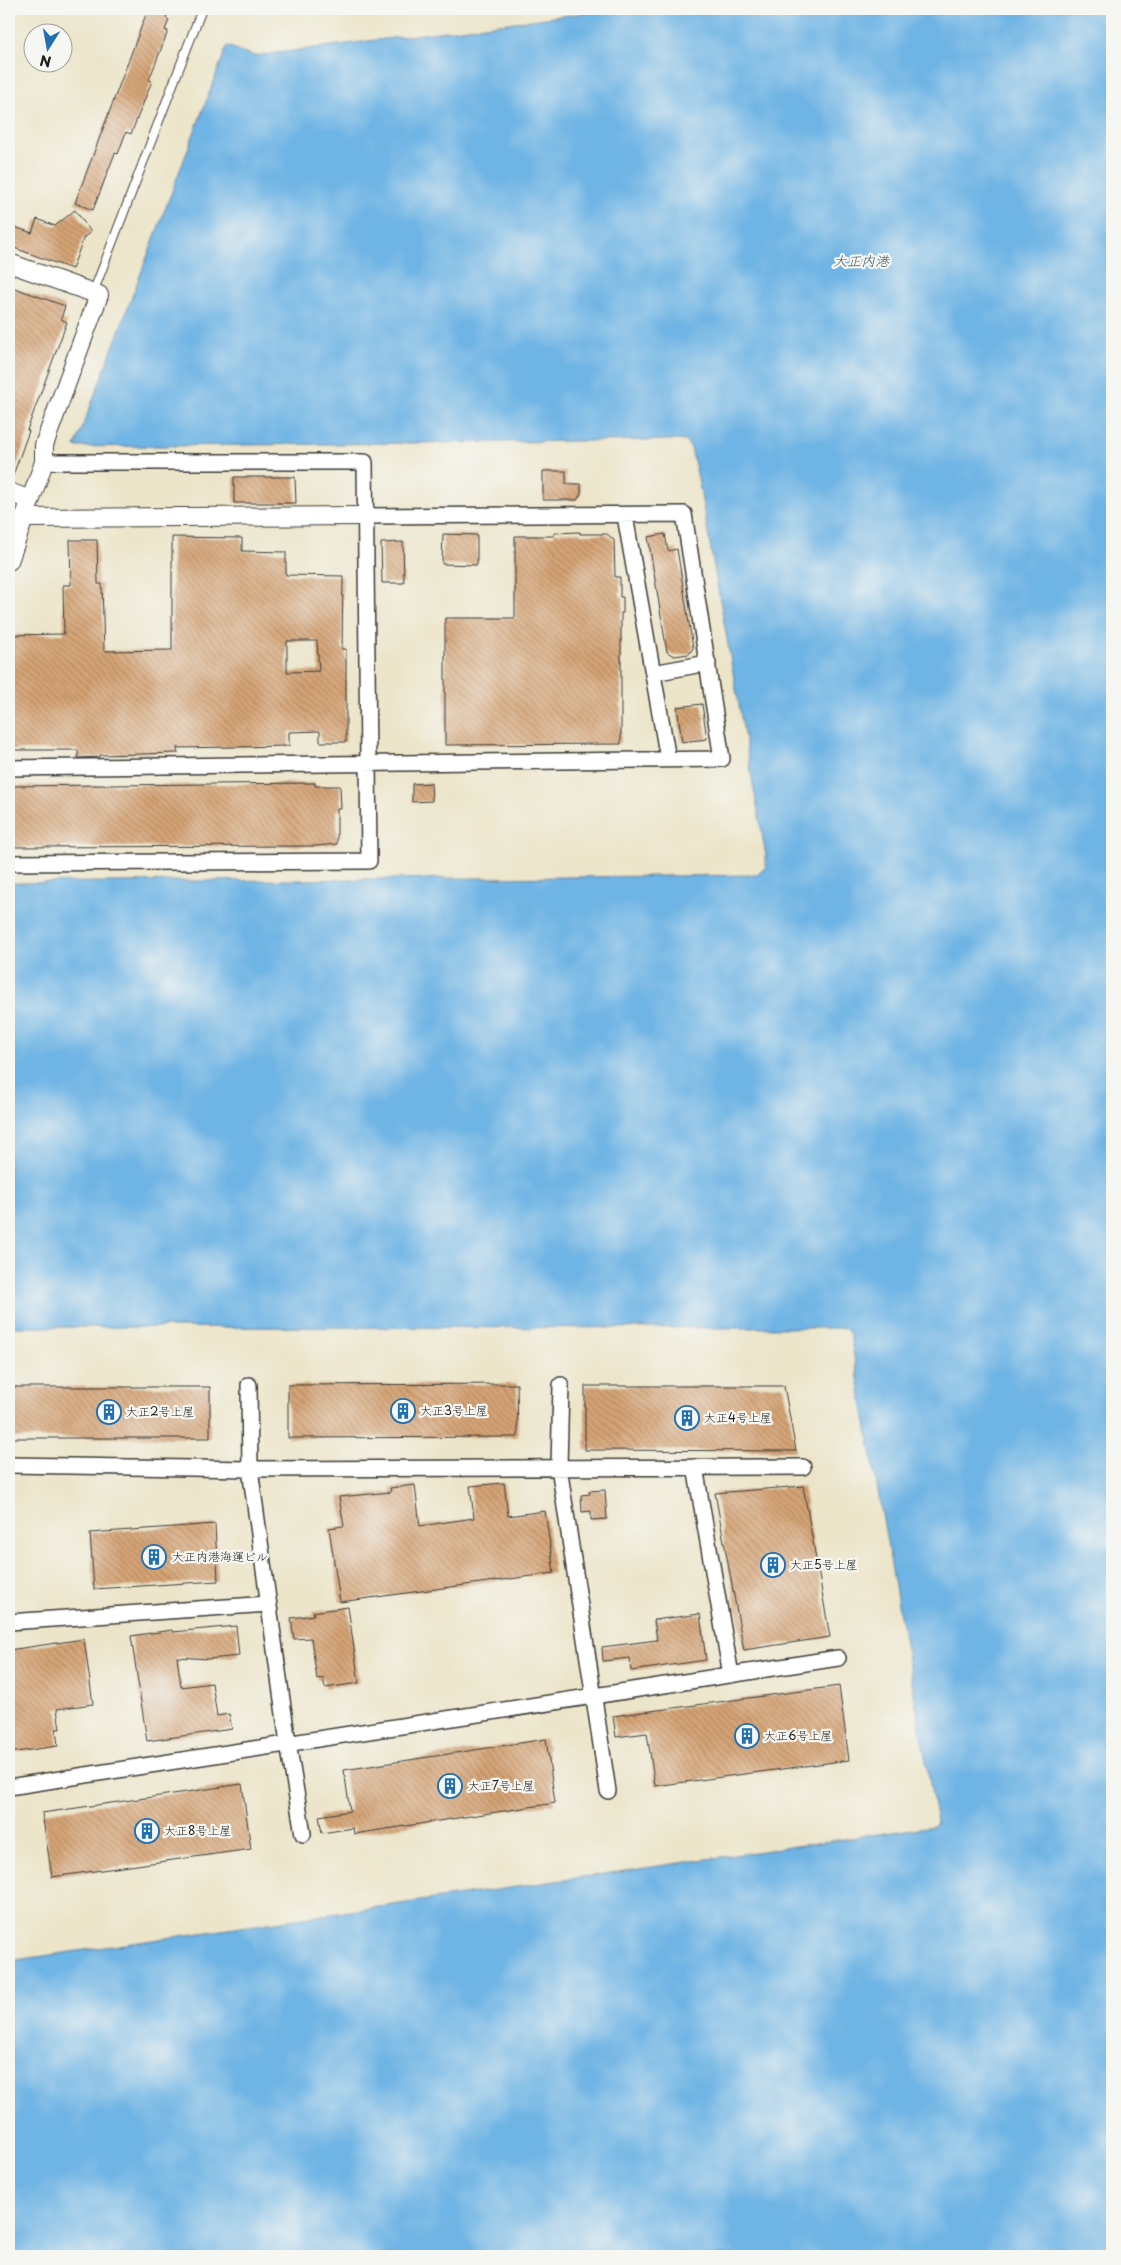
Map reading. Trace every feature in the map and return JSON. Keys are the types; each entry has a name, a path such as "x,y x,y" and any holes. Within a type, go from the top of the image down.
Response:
{"street":[{"path":"9,263 99,295 44,445 44,462 9,561"},
{"path":"9,863 369,860 365,462 44,462"},
{"path":"9,492 30,500"},
{"path":"9,768 722,759 684,514 625,516 24,518"},
{"path":"625,516 668,759"},
{"path":"653,673 708,663"},
{"path":"249,1385 250,1469 288,1743 303,1834"},
{"path":"561,1385 559,1467 608,1791"},
{"path":"9,1466 250,1469 803,1467"},
{"path":"695,1467 731,1675"},
{"path":"9,1622 268,1604"},
{"path":"9,1787 838,1658"}],"lane":[{"path":"93,293 202,9"}],"water":[{"name":"大正内港","path":"615,9 1112,9 1112,2256 9,2256 9,1961 933,1826 937,1823 850,1334 845,1328 9,1327 9,883 757,875 766,867 766,856 698,478 691,448 685,441 75,447 227,46 254,56"}],"building":[{"path":"148,9 169,9 166,18 169,20 165,30 168,31 149,80 152,81 131,134 126,132 118,154 115,153 93,210 75,203"},
{"path":"75,210 91,232 84,237 72,269 9,246 9,225 32,233 37,219 55,226"},
{"path":"9,286 65,306 61,319 67,322 27,430 29,431 11,481 9,481"},
{"path":"543,471 566,471 566,484 581,484 581,494 577,500 543,500"},
{"path":"234,477 295,477 296,503 234,503"},
{"path":"580,532 580,534 607,534 614,540 615,577 620,577 620,597 623,597 623,613 621,613 621,744 445,745 445,618 515,618 515,536 554,536 554,533"},
{"path":"443,534 477,535 477,565 442,564"},
{"path":"665,534 668,551 677,549 693,648 689,654 674,656 667,652 648,537"},
{"path":"172,537 242,538 242,551 286,552 286,575 343,576 342,649 346,649 346,742 320,742 320,731 289,732 289,746 177,748 178,753 100,755 100,757 78,758 78,750 9,750 9,635 64,634 63,585 71,585 70,540 97,540 98,584 102,584 104,651 172,650","holes":["287,641 317,641 319,671 287,672"]},
{"path":"403,542 404,583 382,583 381,543"},
{"path":"702,704 707,739 682,742 677,707"},
{"path":"315,783 315,786 340,786 341,809 337,809 337,844 316,846 9,847 9,786"},
{"path":"431,783 432,801 412,802 412,784"},
{"name":"大正3号上屋","path":"517,1384 518,1437 288,1438 288,1385"},
{"name":"大正4号上屋","path":"585,1386 784,1386 796,1451 585,1450"},
{"name":"大正2号上屋","path":"9,1387 210,1387 210,1438 9,1438"},
{"path":"504,1483 508,1516 545,1511 554,1573 340,1602 329,1528 344,1526 339,1497 391,1492 390,1488 415,1485 420,1526 474,1518 470,1486"},
{"name":"大正5号上屋","path":"803,1486 830,1637 744,1650 715,1493"},
{"path":"605,1490 607,1519 591,1520 591,1511 582,1512 581,1495 590,1494 589,1491"},
{"name":"大正内港海運ビル","path":"215,1524 218,1581 94,1589 90,1533"},
{"path":"348,1607 359,1683 325,1688 323,1678 317,1679 311,1638 294,1639 291,1618 314,1615 313,1612"},
{"path":"700,1614 706,1660 631,1671 630,1658 603,1661 602,1647 657,1640 654,1620"},
{"path":"236,1626 239,1656 209,1659 177,1657 181,1687 212,1683 217,1716 229,1714 232,1729 147,1741 131,1636 172,1630 173,1632"},
{"path":"84,1639 93,1704 57,1709 60,1729 56,1729 58,1746 9,1753 9,1650"},
{"name":"大正6号上屋","path":"839,1686 849,1760 655,1786 647,1733 616,1737 613,1716"},
{"name":"大正7号上屋","path":"546,1739 555,1803 354,1834 353,1828 322,1833 319,1816 350,1811 344,1770"},
{"name":"大正8号上屋","path":"242,1784 251,1849 52,1877 42,1813"}],"place":[{"name":"大正3号上屋","path":"403,1411"},
{"name":"大正2号上屋","path":"109,1412"},
{"name":"大正4号上屋","path":"687,1418"},
{"name":"大正内港海運ビル","path":"154,1557"},
{"name":"大正5号上屋","path":"773,1565"},
{"name":"大正6号上屋","path":"747,1736"},
{"name":"大正7号上屋","path":"450,1786"},
{"name":"大正8号上屋","path":"147,1831"}]}
